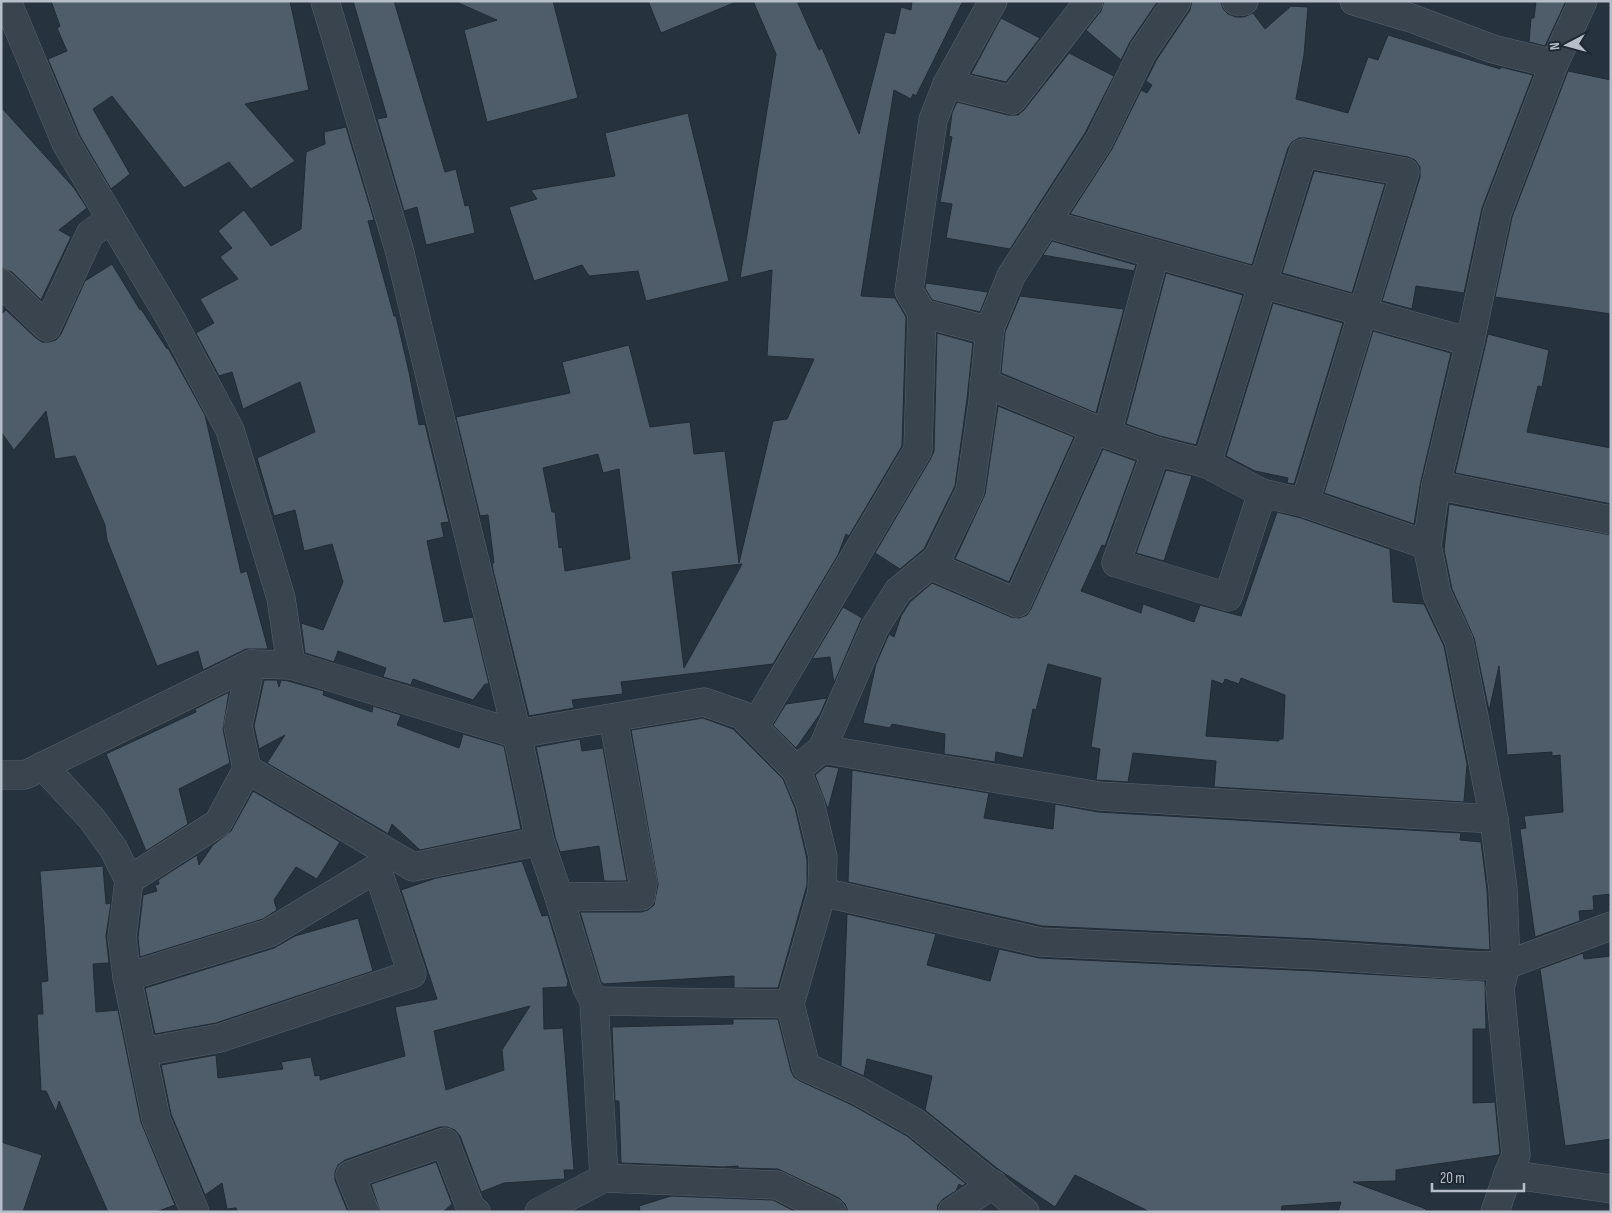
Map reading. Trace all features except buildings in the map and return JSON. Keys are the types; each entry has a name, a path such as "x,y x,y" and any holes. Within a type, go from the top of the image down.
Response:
{"street":[{"path":"7,1 66,143 172,321 230,430 281,598 291,665"},
{"path":"325,1 399,249 517,734 540,840 586,988 594,1001 604,1178"},
{"path":"754,727 918,450 922,312 909,291 933,120 947,84 993,1"},
{"path":"947,84 1012,100 1089,1"},
{"path":"796,770 822,749 875,627 898,590 937,559 970,490 990,331 1011,276 1098,141 1143,51 1178,1"},
{"path":"1236,1 1244,1"},
{"path":"1354,1 1411,18 1493,49 1554,64"},
{"path":"1495,1212 1516,1156 1500,988 1506,964 1503,889 1494,820 1459,641 1437,594 1427,546 1436,485 1470,342 1497,212 1554,64 1583,1"},
{"path":"1207,464 1303,153 1405,172 1305,503"},
{"path":"1,283 47,327 90,234 111,219"},
{"path":"1045,223 1470,342"},
{"path":"930,565 1017,604 1097,439 1155,254"},
{"path":"922,312 990,331"},
{"path":"984,383 1097,439 1207,464 1262,493 1305,503 1427,546"},
{"path":"1156,451 1116,563 1228,598 1262,493"},
{"path":"1436,485 1611,520"},
{"path":"129,880 218,823 247,769 238,726 251,664"},
{"path":"1,775 25,774 251,664 291,665 517,734 704,702 742,715 796,770 810,803 823,857 822,892 790,1004 806,1067 860,1091 916,1123 1025,1212"},
{"path":"559,897 641,896 643,882 613,718"},
{"path":"822,749 1099,796 1494,820"},
{"path":"42,766 92,819 113,848 129,880 122,938 156,1119 195,1212"},
{"path":"247,769 383,861 413,868 540,840"},
{"path":"128,977 269,933 383,861"},
{"path":"143,1052 220,1038 412,974 383,861"},
{"path":"822,892 1040,942 1315,955 1477,966 1506,964 1611,926"},
{"path":"594,1001 790,1004"},
{"path":"365,1212 350,1175 444,1142 471,1211"},
{"path":"1508,1174 1611,1189"},
{"path":"539,1212 604,1178 777,1185 832,1212"},
{"path":"952,1212 993,1184"}]}
